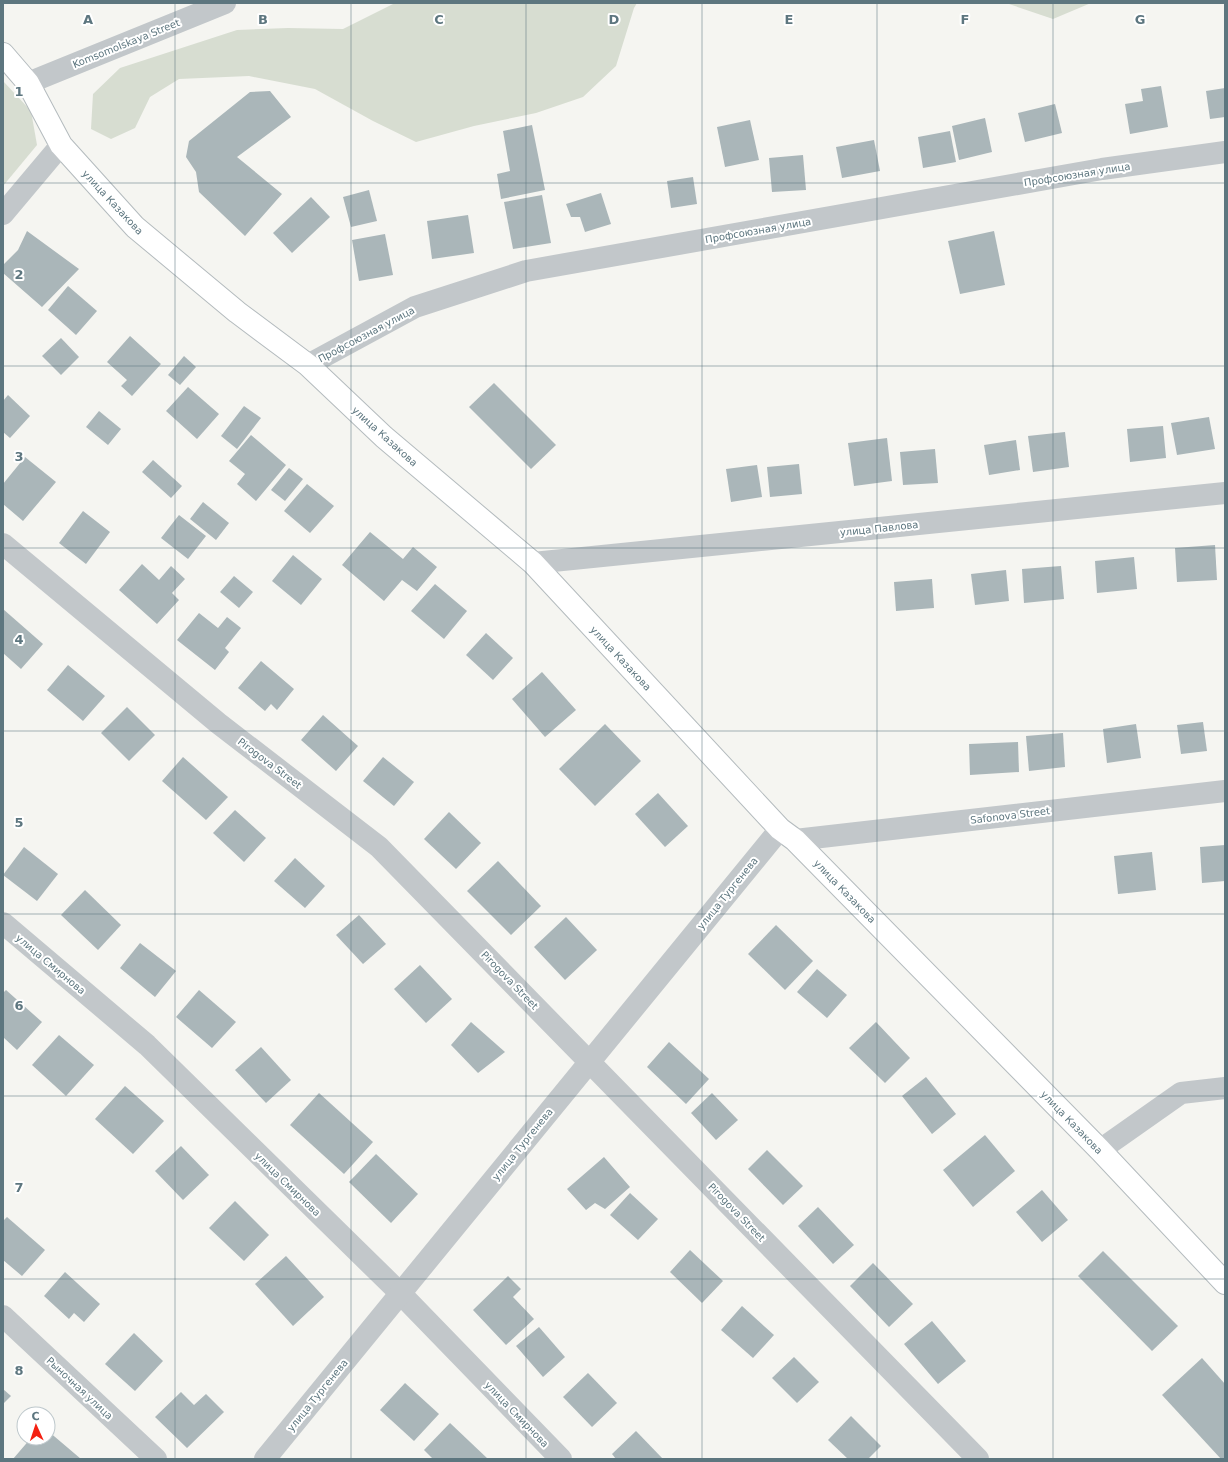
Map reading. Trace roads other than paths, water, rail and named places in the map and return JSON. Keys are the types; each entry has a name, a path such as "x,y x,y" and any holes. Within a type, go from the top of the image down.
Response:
{"main road":[{"name":"улица Казакова","path":"3,54 28,83 61,145 135,227 237,312 308,365 384,437 533,563 788,835 1100,1150 1225,1283"}],"street":[{"name":"Komsomolskaya Street","path":"28,83 224,3"},
{"path":"3,214 61,145"},
{"name":"Профсоюзная улица","path":"308,365 415,307 526,271 1102,168 1225,152"},
{"name":"улица Павлова","path":"533,563 1225,493"},
{"name":"Pirogova Street","path":"3,544 218,723 379,847 978,1459"},
{"name":"Safonova Street","path":"788,835 1225,790"},
{"name":"улица Тургенева","path":"265,1459 589,1061 788,835"},
{"name":"улица Смирнова","path":"3,923 147,1045 400,1293 561,1459"},
{"path":"1100,1150 1181,1093 1225,1088"},
{"name":"Рыночная улица","path":"3,1316 156,1459"}]}
